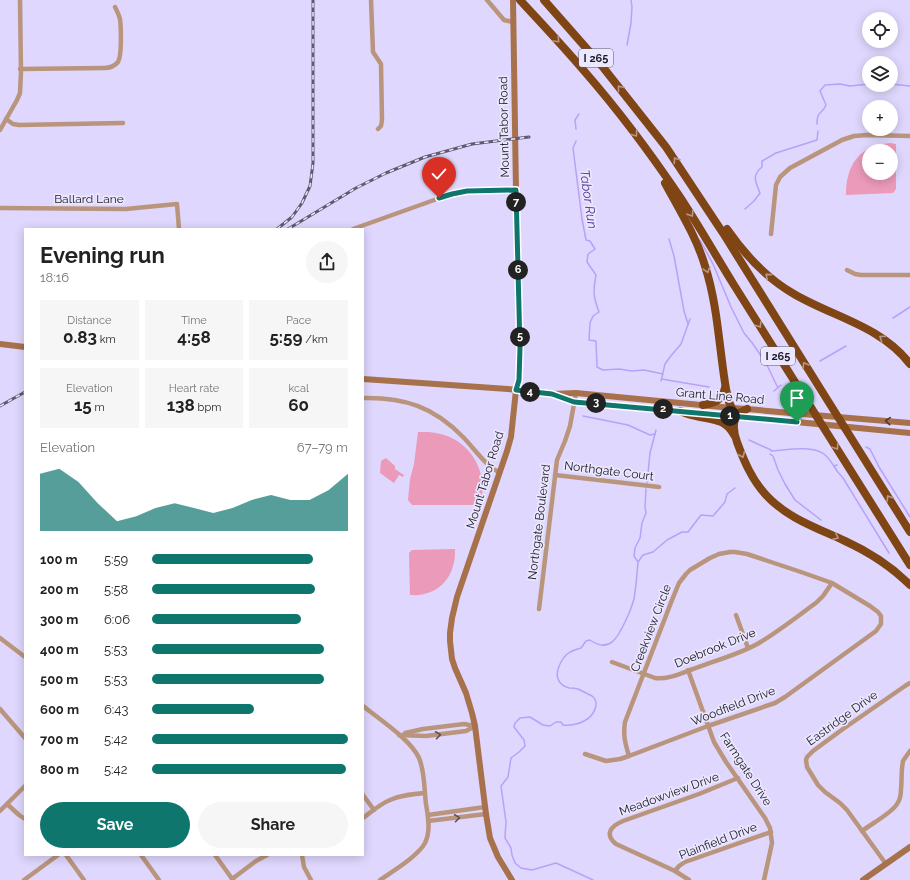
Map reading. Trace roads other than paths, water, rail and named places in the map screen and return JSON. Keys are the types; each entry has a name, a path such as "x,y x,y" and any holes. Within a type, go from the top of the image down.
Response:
{"highway":[{"name":"I 265","path":"520,0 586,72 625,120 680,197 734,286 910,566"},
{"name":"I 265","path":"544,0 602,66 645,118 666,147 729,242 910,532"},
{"path":"645,148 679,209 705,264 711,289 729,402 736,416 734,429 735,436 741,455 754,480 767,496 783,510 797,519 844,540 870,554 894,571 910,585"},
{"path":"685,175 745,253 770,278 806,301 857,324 879,336 898,351 910,364"},
{"path":"703,406 714,403 720,399 724,393 725,381"},
{"path":"736,416 747,409"},
{"path":"680,411 722,422 731,429 735,436"}],"street":[{"path":"0,130 19,96 20,0"},
{"path":"371,0 373,52 381,64 382,120 378,129"},
{"path":"487,0 504,20 513,22"},
{"name":"Mount Tabor Road","path":"512,880 494,848 488,826 475,726 468,698 452,659 450,625 457,597 511,437 516,390 519,380 520,348 513,0"},
{"path":"20,69 112,67 119,59 120,50 120,21 115,7"},
{"path":"6,119 13,124 19,125 123,123"},
{"path":"771,234 776,185 780,177 786,171 837,142 848,138 867,135 910,136"},
{"path":"353,228 452,194 467,191 516,190"},
{"name":"Ballard Lane","path":"0,208 126,209 177,204 180,228"},
{"path":"846,270 854,274 861,275 910,274"},
{"path":"0,344 24,347"},
{"name":"Grant Line Road","path":"364,379 552,394 576,393 703,406 910,423"},
{"name":"Northgate Boulevard","path":"539,609 557,460 566,440 570,426 576,393"},
{"name":"Grant Line Road","path":"552,394 574,402 910,433"},
{"path":"364,398 392,399 413,404 428,410 462,436 490,466 500,473"},
{"name":"Northgate Court","path":"555,475 660,487"},
{"name":"Creekview Circle","path":"629,756 624,740 625,722 679,583 690,570 710,558 725,552 736,552 808,574 832,584 878,612"},
{"name":"Doebrook Drive","path":"612,662 655,678 663,678 688,670 748,648 769,637 817,602 832,584"},
{"name":"Woodfield Drive","path":"585,754 606,761 620,759 769,705 785,697 876,631 881,624 881,616 878,612"},
{"path":"736,615 748,648"},
{"path":"0,638 24,656"},
{"name":"Farmgate Drive","path":"688,670 717,747 765,818 771,832 772,848 764,880"},
{"name":"Eastridge Drive","path":"886,864 847,810 818,785 806,767 806,760 813,751 837,733 910,683"},
{"path":"364,707 399,735 418,757 423,772 428,815 428,834 425,843 410,858 380,880"},
{"path":"0,708 24,737"},
{"path":"399,735 423,729 464,724 475,726"},
{"path":"862,830 895,808 899,800 901,790 903,761 910,751"},
{"name":"Meadowview Drive","path":"689,880 675,871 616,844 610,835 610,831 615,825 623,821 699,794 738,778"},
{"path":"0,811 24,787"},
{"path":"364,817 386,801 400,796 425,793"},
{"path":"364,796 374,810"},
{"path":"7,804 24,818"},
{"path":"428,815 485,810"},
{"path":"428,821 485,810"},
{"name":"Plainfield Drive","path":"675,871 685,862 771,832"},
{"path":"862,880 910,847"},
{"path":"24,880 57,856"},
{"path":"67,856 84,880"},
{"path":"142,856 159,880"},
{"path":"216,856 233,879 256,861 265,856"},
{"path":"302,856 304,867 311,880"}],"waterway":[{"name":"Tabor Run","path":"627,45 631,23 631,0"},
{"path":"817,124 819,114 826,105 820,91 825,85 862,85"},
{"path":"898,85 910,86"},
{"name":"Tabor Run","path":"576,129 575,120 579,114"},
{"path":"745,209 760,193 755,176 762,167 762,161 776,153 817,140 818,131"},
{"name":"Tabor Run","path":"576,141 573,148 582,219 586,240 590,241 595,249 588,254 587,262 596,275 594,294 599,312 593,316 590,323 589,340 596,341 597,367 603,370 644,370 663,374"},
{"path":"669,239 688,324"},
{"path":"700,240 713,264 731,307 744,333 766,363 778,388"},
{"path":"893,318 910,307"},
{"path":"661,381 665,364 681,344 690,319"},
{"path":"820,361 846,346"},
{"path":"662,379 709,387"},
{"path":"774,391 781,385"},
{"path":"583,416 628,425 650,435 655,434"},
{"path":"647,483 650,453 656,430"},
{"path":"749,440 771,450"},
{"path":"866,447 870,449 879,467 910,517"},
{"path":"771,451 799,449 819,451 824,454 834,466 837,465"},
{"path":"770,454 773,456 778,470 795,500 821,520"},
{"path":"834,466 889,553"},
{"path":"638,562 643,555 653,552 667,540 682,532 688,532 701,515 713,516 725,502 727,494 735,488"},
{"path":"593,880 556,863 532,870 521,868 515,863 511,848 505,838 506,822 501,786 508,777 511,758 525,746 524,740 514,727 515,723 520,718 530,717 543,725 550,726 556,722 561,722 563,725 571,725 587,719 595,710 595,699 578,689 569,688 561,684 557,671 562,660 571,651 581,648 586,641 590,640 597,644 608,644 612,642 623,626 634,599 638,562 634,556 646,513 646,489"}],"railway":[{"path":"278,228 292,217 302,203 310,186 313,163 313,0"},
{"path":"290,228 356,188 386,173 425,157 472,144 529,137"},
{"path":"0,406 24,393"}]}
